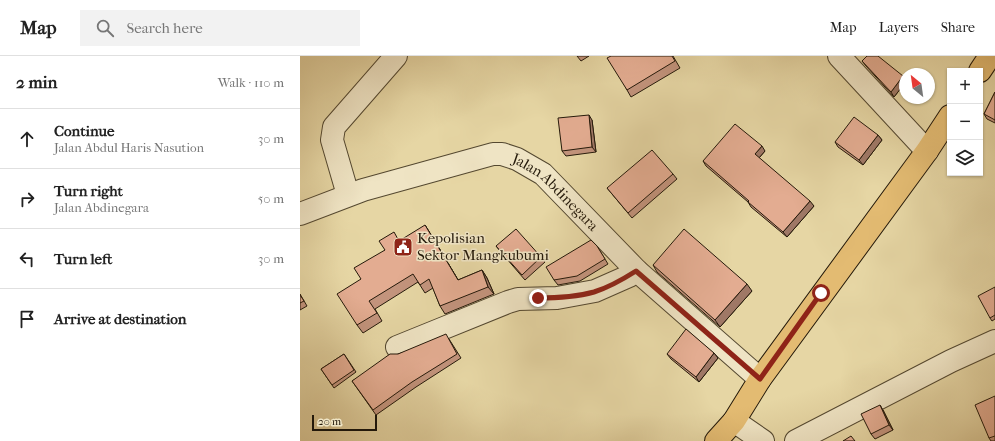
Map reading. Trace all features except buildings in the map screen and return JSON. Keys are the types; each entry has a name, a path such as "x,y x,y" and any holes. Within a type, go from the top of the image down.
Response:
{"main road":[{"path":"982,68 990,56"},
{"path":"716,441 734,421 760,379 927,151 947,121"}],"street":[{"path":"348,195 332,140 334,127 396,56"},
{"path":"839,56 927,151"},
{"name":"Jalan Abdinegara","path":"300,214 348,195 412,175 485,156 502,154 517,158 543,174 636,271 760,379"},
{"path":"397,347 508,302 518,299 557,298 595,291 629,276 636,271"},
{"path":"796,441 951,361 995,341"},
{"path":"734,421 764,441"}],"place":[{"name":"Kepolisian Sektor Mangkubumi","path":"403,247"}],"route":[{"path":"538,298 557,298 595,291 629,276 636,271 760,379 821,293"}]}
